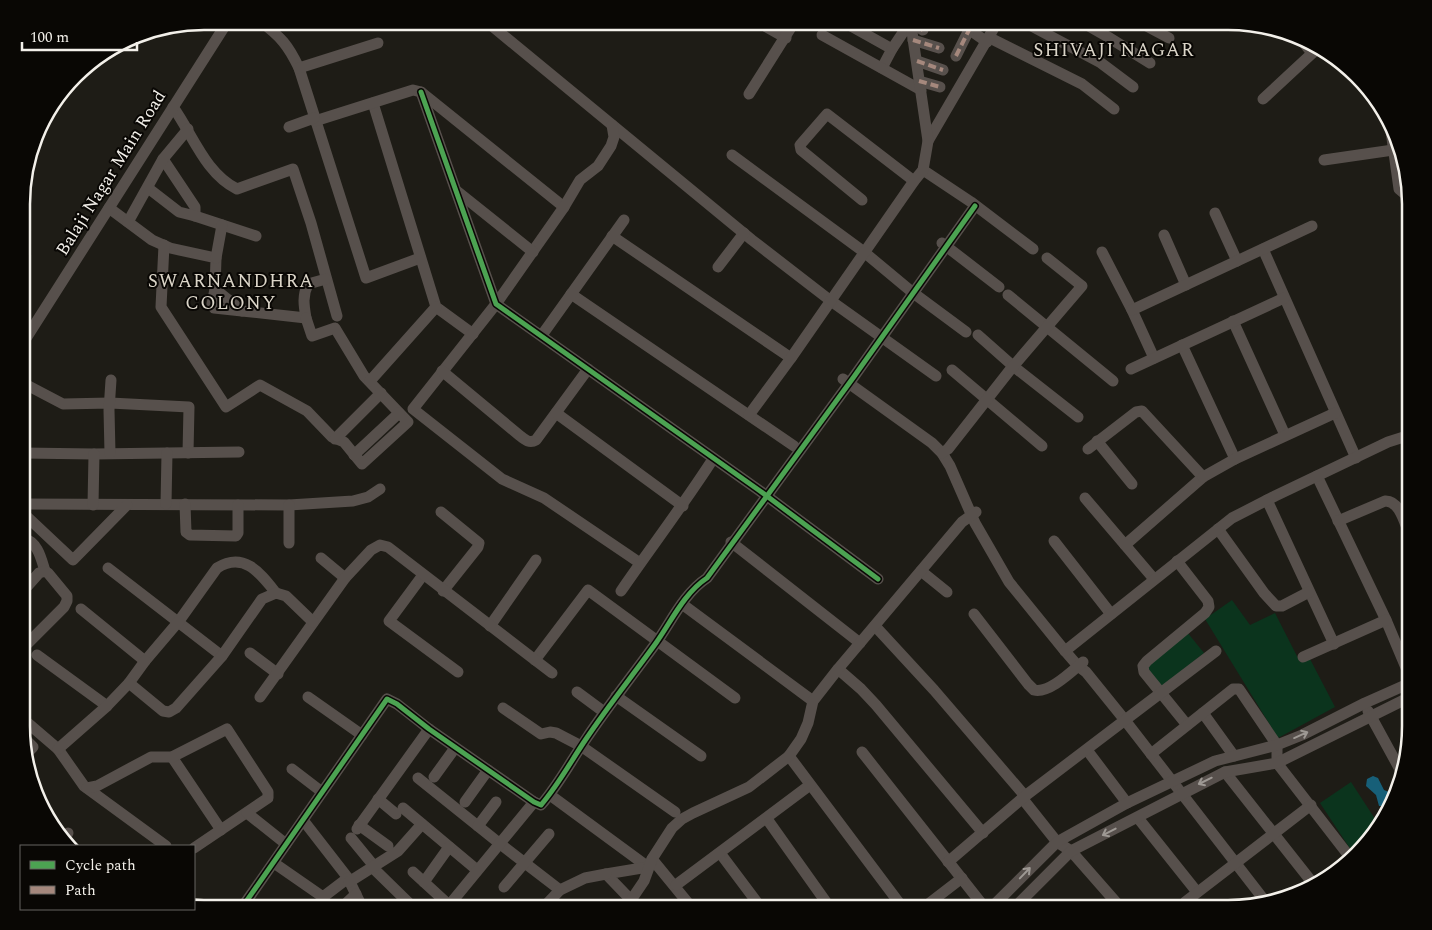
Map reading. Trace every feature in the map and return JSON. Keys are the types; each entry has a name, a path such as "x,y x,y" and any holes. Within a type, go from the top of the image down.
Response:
{"street":[{"name":"Balaji Nagar Main Road","path":"30,332 222,30"},
{"path":"272,30 278,34 291,52 299,68 314,120 366,278 420,258"},
{"path":"497,30 744,233 831,301 936,376"},
{"path":"772,30 786,38"},
{"path":"749,94 790,30"},
{"path":"858,30 892,49"},
{"path":"882,68 905,30"},
{"path":"749,415 923,170 928,141 911,30"},
{"path":"956,56 969,30 1082,84 1114,109"},
{"path":"928,141 993,30"},
{"path":"1039,30 1101,63 1133,87"},
{"path":"1097,30 1150,63"},
{"path":"1154,30 1168,38"},
{"path":"822,35 882,68 920,86 940,87"},
{"path":"913,40 938,48"},
{"path":"299,68 378,42"},
{"path":"1263,99 1313,52"},
{"path":"917,61 943,70"},
{"path":"289,127 413,90 422,92 564,207"},
{"path":"422,92 496,304 763,493 878,579"},
{"path":"372,103 436,307 473,334"},
{"path":"173,107 216,174 226,183 238,189 292,170 311,223 336,316"},
{"path":"862,200 801,150 800,145 827,114 914,181"},
{"path":"612,125 614,137 611,146 598,166 580,180 564,207 496,304 413,410 502,479 544,498 640,563"},
{"path":"128,222 163,159 188,129"},
{"path":"1392,146 1399,189 1402,192"},
{"path":"1324,160 1393,150"},
{"path":"732,155 864,252 910,290 966,332"},
{"path":"163,159 196,207 195,216"},
{"path":"923,170 973,204 1033,249"},
{"path":"148,188 179,212 256,236"},
{"path":"458,192 533,252"},
{"path":"699,583 701,574 848,378 973,204"},
{"path":"109,208 152,240 164,245 216,258"},
{"path":"1215,213 1237,261"},
{"path":"542,335 624,220"},
{"path":"222,225 216,258 215,289 242,311 306,318"},
{"path":"1132,310 1312,226"},
{"path":"718,267 744,233"},
{"path":"1164,235 1186,285"},
{"path":"612,236 791,358"},
{"path":"164,245 162,307 226,407 260,385 307,411 335,439 344,442 362,464 408,422 364,376 335,328 312,336 306,318 303,299 305,290 308,284 326,280"},
{"path":"944,245 999,286"},
{"path":"1263,249 1356,458"},
{"path":"1102,252 1154,358"},
{"path":"941,447 985,400 1082,286 1047,258"},
{"path":"571,294 794,446"},
{"path":"1008,295 1113,381"},
{"path":"1131,369 1284,298"},
{"path":"370,381 436,307"},
{"path":"1233,321 1285,435"},
{"path":"978,335 1013,366 1078,417"},
{"path":"1182,345 1235,459"},
{"path":"442,371 528,442 536,440 588,369"},
{"path":"952,370 985,400 1042,446"},
{"path":"848,378 941,447 974,513 1014,575 1068,649 1183,793 1260,897"},
{"path":"250,900 286,844 387,699 397,704 456,748 541,805 550,795 604,712 682,604 699,583 707,578 794,446 848,378"},
{"path":"110,453 111,380"},
{"path":"30,387 63,404 110,403 188,407 188,453"},
{"path":"335,439 381,393"},
{"path":"1132,484 1092,445 1136,412 1142,411 1203,477"},
{"path":"556,413 683,506"},
{"path":"1125,544 1203,477 1235,459 1335,413"},
{"path":"1068,649 1232,518 1388,442 1402,438"},
{"path":"30,453 240,452"},
{"path":"166,504 167,453"},
{"path":"93,505 94,454"},
{"path":"621,591 683,506 713,459"},
{"path":"1317,476 1386,620 1402,658"},
{"path":"30,504 289,505 353,501 368,497 380,489"},
{"path":"1085,498 1154,579"},
{"path":"1266,500 1334,644"},
{"path":"1338,521 1385,501 1389,501 1397,508 1402,519"},
{"path":"30,520 73,560 127,504"},
{"path":"185,504 186,532 190,535 236,536 238,533 238,504"},
{"path":"289,505 289,542"},
{"path":"441,512 479,543 478,548 443,591"},
{"path":"631,900 644,880 650,863 672,828 682,819 749,787 789,756 808,723 812,701 962,522 974,513"},
{"path":"1218,529 1276,606 1282,606 1309,592"},
{"path":"1054,541 1111,614"},
{"path":"731,542 860,643"},
{"path":"30,543 39,551 45,571 67,596 64,607 30,641"},
{"path":"260,697 345,578 371,550 380,546 388,547 552,673"},
{"path":"321,558 345,578"},
{"path":"490,626 536,560"},
{"path":"1177,561 1208,600 1209,607 1143,666 1144,672 1187,725"},
{"path":"58,749 108,706 129,683 179,621 217,568 224,564 232,562 245,563 262,575 276,592 286,596 313,622"},
{"path":"108,568 222,656"},
{"path":"30,583 39,573 45,571"},
{"path":"921,571 947,592"},
{"path":"423,575 389,621 458,672"},
{"path":"535,660 588,590 735,698"},
{"path":"129,683 163,711 170,712 176,708 222,656 262,599 276,592"},
{"path":"682,604 812,701"},
{"path":"81,609 145,661"},
{"path":"974,614 1034,690 1044,690 1082,667"},
{"path":"1303,658 1386,620"},
{"path":"875,626 934,690 1024,797 1057,842 1071,851 1114,900"},
{"path":"948,862 1024,797 1087,750 1124,719 1216,651"},
{"path":"250,653 278,674"},
{"path":"37,655 108,706"},
{"path":"838,669 876,705 982,833"},
{"path":"999,900 1057,842 1127,803 1215,761 1277,745 1302,735 1402,687"},
{"path":"1152,754 1233,689 1239,689 1277,745 1277,762 1347,853"},
{"path":"577,692 604,712"},
{"path":"616,696 701,756"},
{"path":"308,698 362,735"},
{"path":"1022,900 1071,851 1225,772 1277,762 1402,701"},
{"path":"1365,703 1398,765"},
{"path":"502,708 541,734 556,733 581,746 675,812"},
{"path":"1203,712 1234,756"},
{"path":"30,725 58,749 84,786 165,845"},
{"path":"87,788 97,786 151,757 172,757 227,729 268,792 268,798 195,847"},
{"path":"356,831 429,729"},
{"path":"434,777 456,748"},
{"path":"1087,750 1127,803"},
{"path":"862,752 979,900"},
{"path":"789,756 897,900"},
{"path":"172,757 221,830"},
{"path":"292,769 322,792"},
{"path":"465,802 488,770"},
{"path":"1225,772 1310,880"},
{"path":"418,778 560,890"},
{"path":"676,885 767,819 810,785"},
{"path":"550,795 650,863 676,885 687,900"},
{"path":"378,799 422,824 477,870"},
{"path":"478,826 496,802"},
{"path":"453,900 534,802"},
{"path":"1187,900 1311,805"},
{"path":"247,813 286,844"},
{"path":"1138,818 1197,892"},
{"path":"767,819 825,900"},
{"path":"303,820 348,880 359,900"},
{"path":"274,863 323,898 348,880 398,851 422,824"},
{"path":"356,831 388,846"},
{"path":"356,831 373,867 406,900"},
{"path":"504,887 549,834"},
{"path":"424,882 449,847"},
{"path":"720,853 756,900"},
{"path":"551,900 560,890 585,878 650,863"},
{"path":"414,872 441,900"},
{"path":"606,874 625,900"},
{"path":"933,900 962,878"},
{"path":"350,900 356,894"}],"green space":[{"path":"1232,600 1250,625 1275,613 1300,662 1310,659 1335,707 1278,738 1205,619"},
{"path":"1187,632 1204,653 1160,688 1143,667"},
{"path":"1351,782 1375,819 1351,849 1320,803"}],"water":[{"path":"1373,776 1378,778 1384,790 1389,792 1382,806 1379,806 1376,795 1366,786 1367,779"}],"marked path":[{"path":"956,56 969,30"},
{"path":"913,40 939,48"},
{"path":"917,61 943,70"},
{"path":"919,81 940,87"}],"cycle path":[{"path":"421,92 496,304 760,491 878,579"},
{"path":"247,900 387,699 397,704 429,729 541,805 679,608 691,592 707,578 853,378 975,206"}],"district":[{"name":"SHIVAJI NAGAR","path":"1114,50"},
{"name":"SWARNANDHRA COLONY","path":"231,292"}]}
